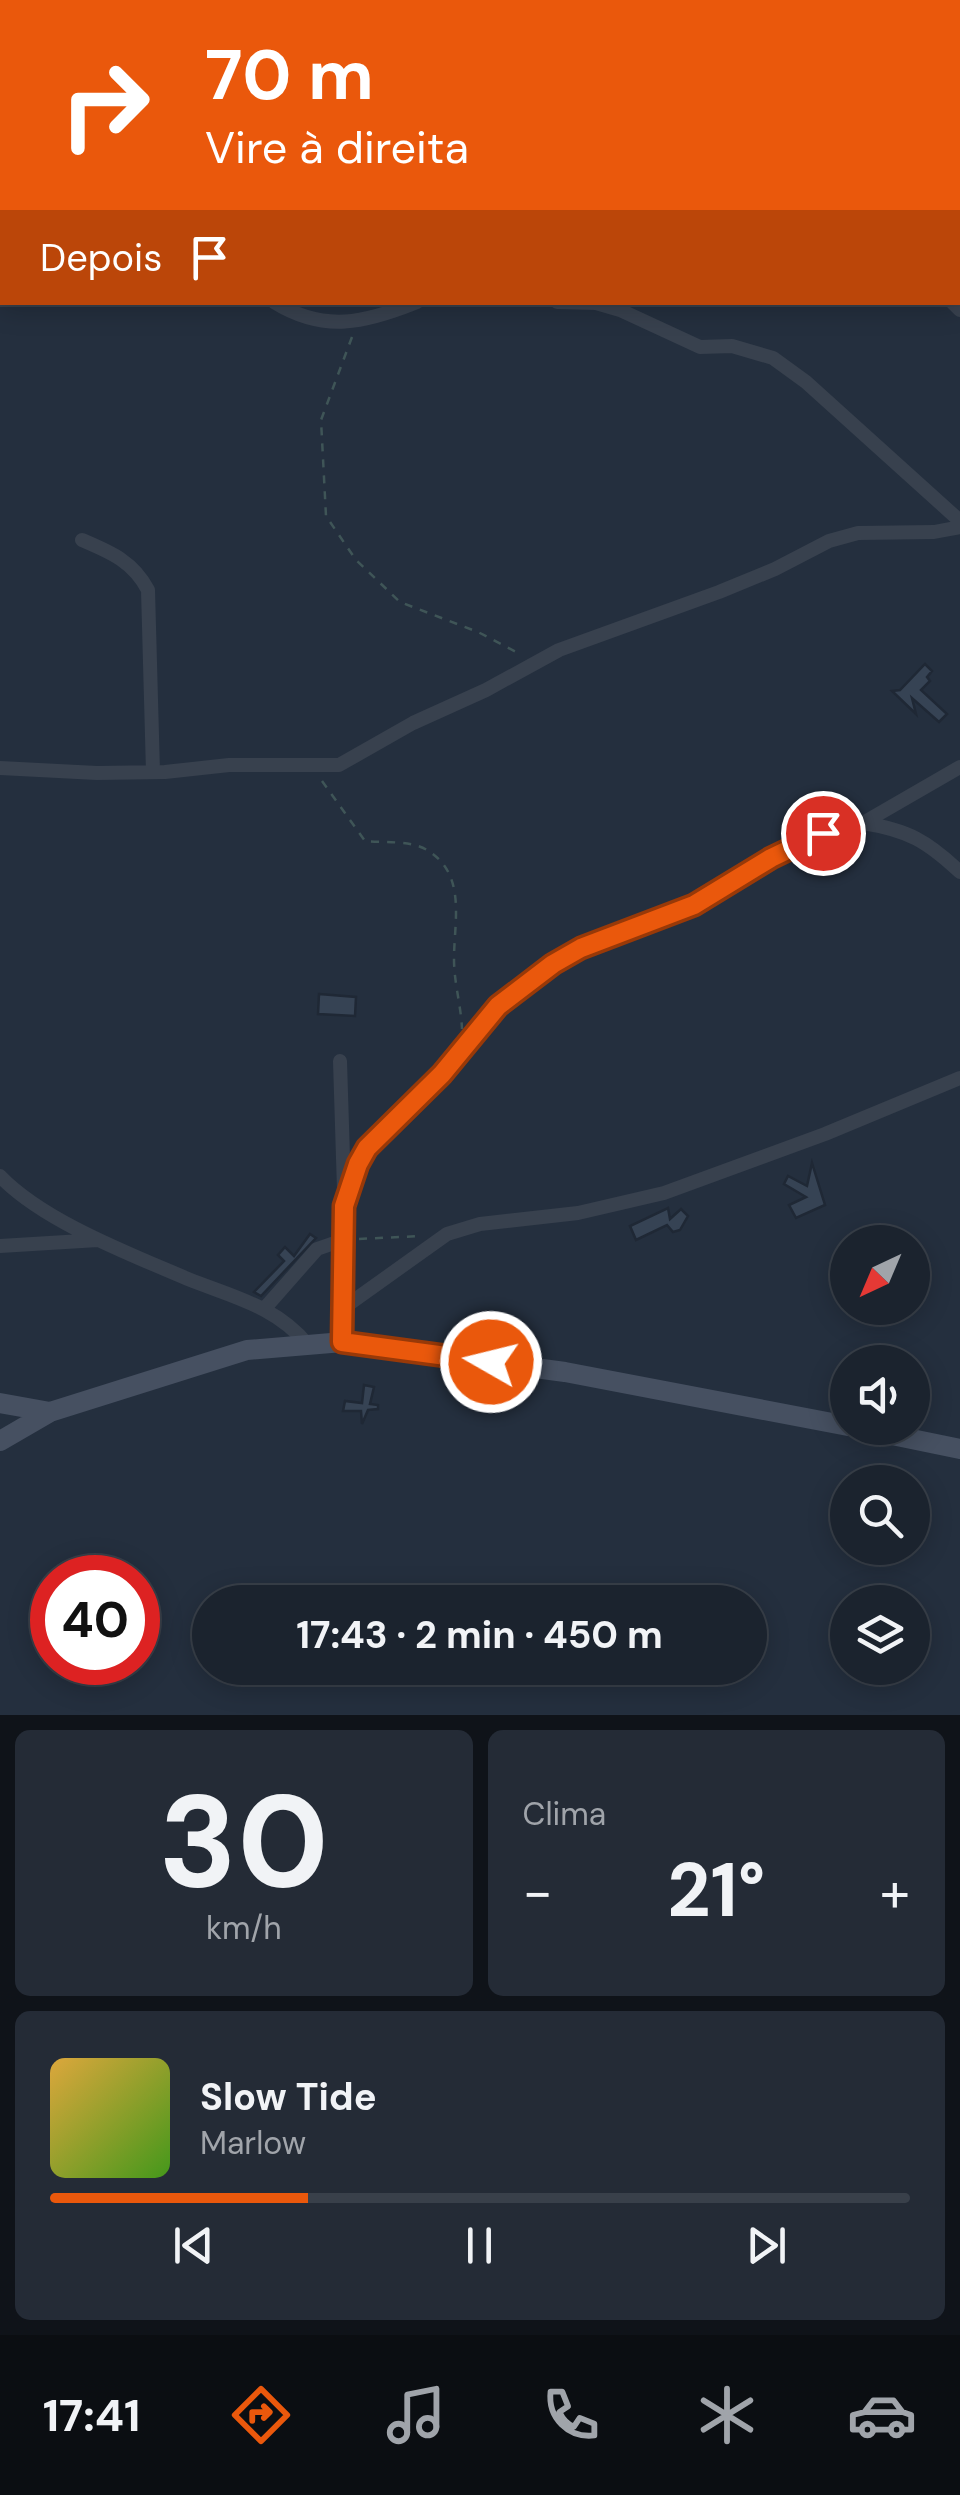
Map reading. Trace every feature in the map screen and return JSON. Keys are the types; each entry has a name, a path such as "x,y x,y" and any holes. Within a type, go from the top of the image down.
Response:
{"street":[{"path":"279,305 298,317 315,321 369,320 409,305"},
{"path":"600,305 620,310 700,347 732,346 773,358 806,382 960,524"},
{"path":"0,768 97,773 230,764 329,767 352,760 413,724 575,644 747,580 845,535 934,532 960,524"},
{"path":"82,540 119,556 135,569 148,590 152,772"},
{"path":"344,1206 367,1148 418,1100 498,1006 553,964 581,948 694,905 823,833 863,823 960,766"},
{"path":"863,823 897,828 924,840 960,872"},
{"path":"340,1060 342,1342"},
{"path":"342,1309 447,1234 480,1224 578,1213 664,1193 758,1160 960,1078"},
{"path":"0,1176 33,1204"},
{"path":"0,1195 33,1204 191,1280 265,1308 308,1345"},
{"path":"0,1246 104,1240"},
{"path":"265,1308 317,1248 342,1240"},
{"path":"0,1441 50,1412 247,1350 342,1342 565,1372 830,1423"},
{"path":"0,1403 50,1412"},
{"path":"930,1443 960,1449"}],"path":[{"path":"358,321 321,420 326,516 356,560 400,602 478,632 536,662"},
{"path":"314,767 365,841 426,850 445,866 456,892 458,926 454,956 461,1051"},
{"path":"342,1240 447,1234"}],"building":[{"path":"925,664 932,671 927,677 930,681 921,690 947,714 939,722 912,698 916,714 892,691 900,690"},
{"path":"319,994 356,997 355,1016 318,1014"},
{"path":"812,1163 825,1205 796,1218 789,1205 806,1197 784,1184 788,1176 807,1186"},
{"path":"668,1208 670,1219 681,1209 688,1216 680,1230 673,1232 667,1225 636,1240 630,1226"},
{"path":"310,1234 316,1238 261,1296 254,1292 284,1261 278,1255 285,1247 294,1256"},
{"path":"364,1385 374,1387 370,1404 378,1405 378,1409 368,1410 362,1424 361,1411 343,1411 345,1401 362,1403"}],"route":[{"path":"491,1362 342,1342 344,1206 367,1148 442,1074 498,1006 528,981 581,948 694,905 771,858 823,833"}]}
